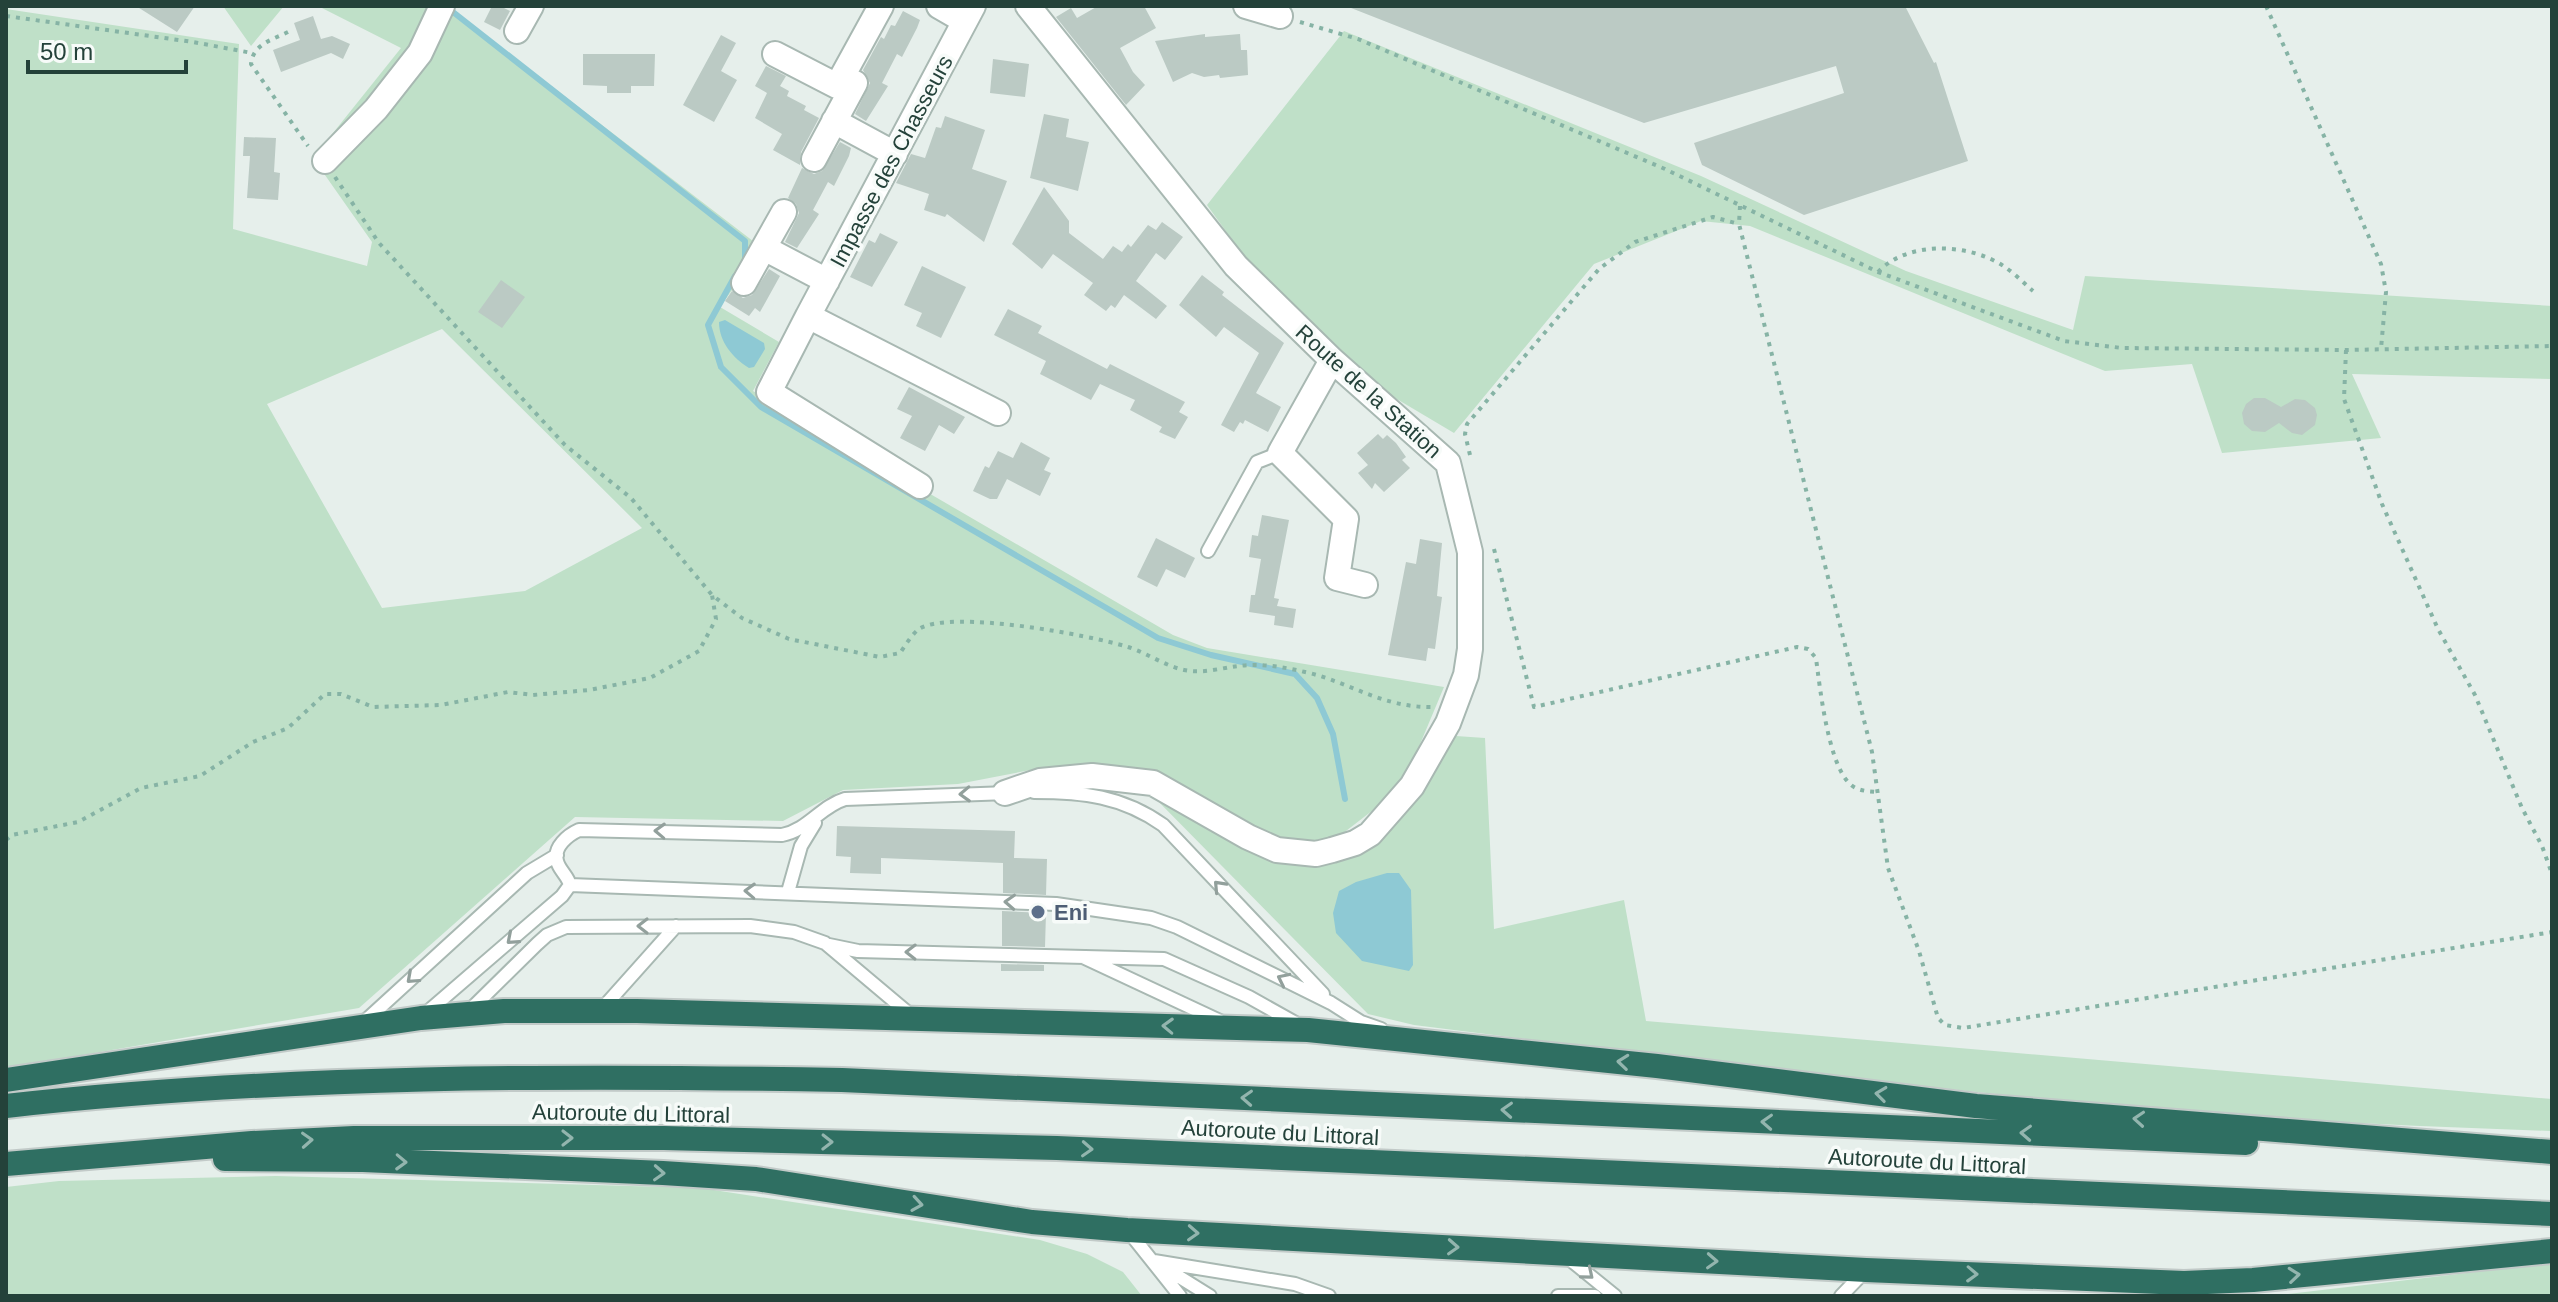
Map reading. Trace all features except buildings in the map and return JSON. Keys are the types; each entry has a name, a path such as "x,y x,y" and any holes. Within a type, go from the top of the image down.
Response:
{"highway":[{"path":"6,1080 361,1025 466,1013 600,1010 1308,1030 1657,1066 1976,1106 2552,1154"},
{"name":"Autoroute du Littoral","path":"6,1106 247,1086 659,1077 842,1080 2552,1154"},
{"name":"Autoroute du Littoral","path":"6,1164 252,1143 354,1138 664,1138 1057,1148 2552,1214"},
{"path":"43,1160 363,1160 678,1174 800,1185 1032,1222 1127,1230 1866,1270 2217,1282 2552,1251"}],"street":[{"path":"325,161 376,109 420,53 442,6"},
{"path":"517,31 531,6"},
{"path":"939,6 969,13"},
{"name":"Route de la Station","path":"1005,793 1040,781 1092,776 1153,783 1277,850 1316,854 1355,843 1370,834 1412,786 1454,707 1466,675 1470,649 1470,552 1448,463 1332,360 1236,266 1028,6"},
{"path":"1246,6 1280,16"},
{"path":"775,54 837,86 888,13"},
{"name":"Impasse des Chasseurs","path":"920,486 769,392 969,13"},
{"path":"814,159 855,83"},
{"path":"834,121 895,154"},
{"path":"744,283 784,212"},
{"path":"764,248 827,281"},
{"path":"808,316 998,413"},
{"path":"1332,360 1280,453 1346,519 1337,578 1365,585"}],"lane":[{"path":"1208,551 1257,462 1280,453"},
{"path":"570,885 557,862 557,855 566,839 585,829 782,835 799,830 845,799 1067,792 1115,800 1141,809 1163,825 1331,1003"},
{"path":"788,892 801,846 821,813"},
{"path":"361,1025 527,873 557,855"},
{"path":"570,885 1056,904 1151,918 1177,927 1373,1027 1431,1041"},
{"path":"421,1018 562,896 570,885"},
{"path":"466,1013 537,944 557,930 580,926 676,926 771,928 858,951 1152,957 1172,962 1249,997 1308,1030"},
{"path":"600,1010 676,926"},
{"path":"825,943 915,1019"},
{"path":"1078,955 1236,1028"},
{"path":"1127,1230 1180,1296"},
{"path":"1562,1252 1615,1296"},
{"path":"1154,1261 1210,1296"},
{"path":"1154,1261 1295,1284 1329,1296"},
{"path":"1841,1296 1866,1270"},
{"path":"2182,1296 2217,1282"},
{"path":"1558,1296 1595,1296"}],"path":[{"path":"2266,6 2381,264 2386,292 2381,349"},
{"path":"6,16 252,53"},
{"path":"1280,16 1358,39 1665,169 1878,272 2064,341 2090,346 2346,350 2552,346"},
{"path":"288,32 259,46 252,53 251,64 303,142 325,161 379,243 565,445 631,498 712,595 742,618 789,639 880,657 900,653 918,630 943,621 1016,624 1127,646 1185,670 1216,671 1239,666 1267,666 1308,672 1368,697 1417,708 1454,707"},
{"path":"1740,206 1739,224 1872,752 1888,868 1919,951 1938,1018 1945,1025 1963,1028 2552,932"},
{"path":"1472,464 1465,434 1467,424 1599,269 1635,242 1680,226 1713,217 1739,224"},
{"path":"1878,272 1889,260 1925,249 1968,250 2003,266 2033,291"},
{"path":"2346,350 2344,399 2382,504 2438,629 2475,695 2552,874"},
{"path":"1492,540 1534,707 1797,647 1808,649 1816,658 1835,761 1848,783 1859,790 1877,792"},
{"path":"6,840 12,835 78,822 141,788 200,776 253,742 288,728 325,694 341,694 373,707 441,705 508,692 533,695 589,690 650,678 699,651 716,619 712,595"}],"green space":[{"path":"223,6 284,6 251,46"},
{"path":"318,6 447,6 762,248 720,307 779,342 753,391 1173,635 1207,648 1444,687 1410,768 1377,807 1333,841 1289,843 1146,769 1046,767 958,784 843,790 783,821 575,817 359,1008 6,1068 6,9 239,44 233,229 367,266 372,242 313,158 401,48","holes":["442,329 642,528 525,591 382,608 267,404"]},
{"path":"1344,31 1701,176 1906,271 2073,330 2085,276 2552,306 2552,379 2352,374 2381,438 2222,453 2192,364 2105,371 1750,226 1701,221 1594,264 1454,433 1385,392 1253,269 1207,205"},
{"path":"1456,736 1485,738 1494,929 1624,900 1646,1021 2552,1099 2552,1131 2276,1118 2024,1097 1414,1025 1368,1014 1150,793 1227,835 1340,857 1426,782"},
{"path":"276,1176 701,1188 1040,1240 1087,1254 1123,1272 1142,1296 6,1296 6,1187 59,1181"},
{"path":"2552,1263 2552,1296 2271,1296"}],"water":[{"path":"725,320 764,343 765,349 754,367 743,364 728,349 721,336 719,322"},
{"path":"1387,873 1399,873 1411,890 1413,965 1409,971 1362,961 1336,933 1333,913 1339,891 1356,882"}],"waterway":[{"path":"453,12 745,241 745,259"},
{"path":"735,276 708,325 721,367 761,407 1158,638 1211,655 1295,674 1317,698 1333,734 1345,799"}],"place":[{"name":"Eni","path":"1038,912"}]}
